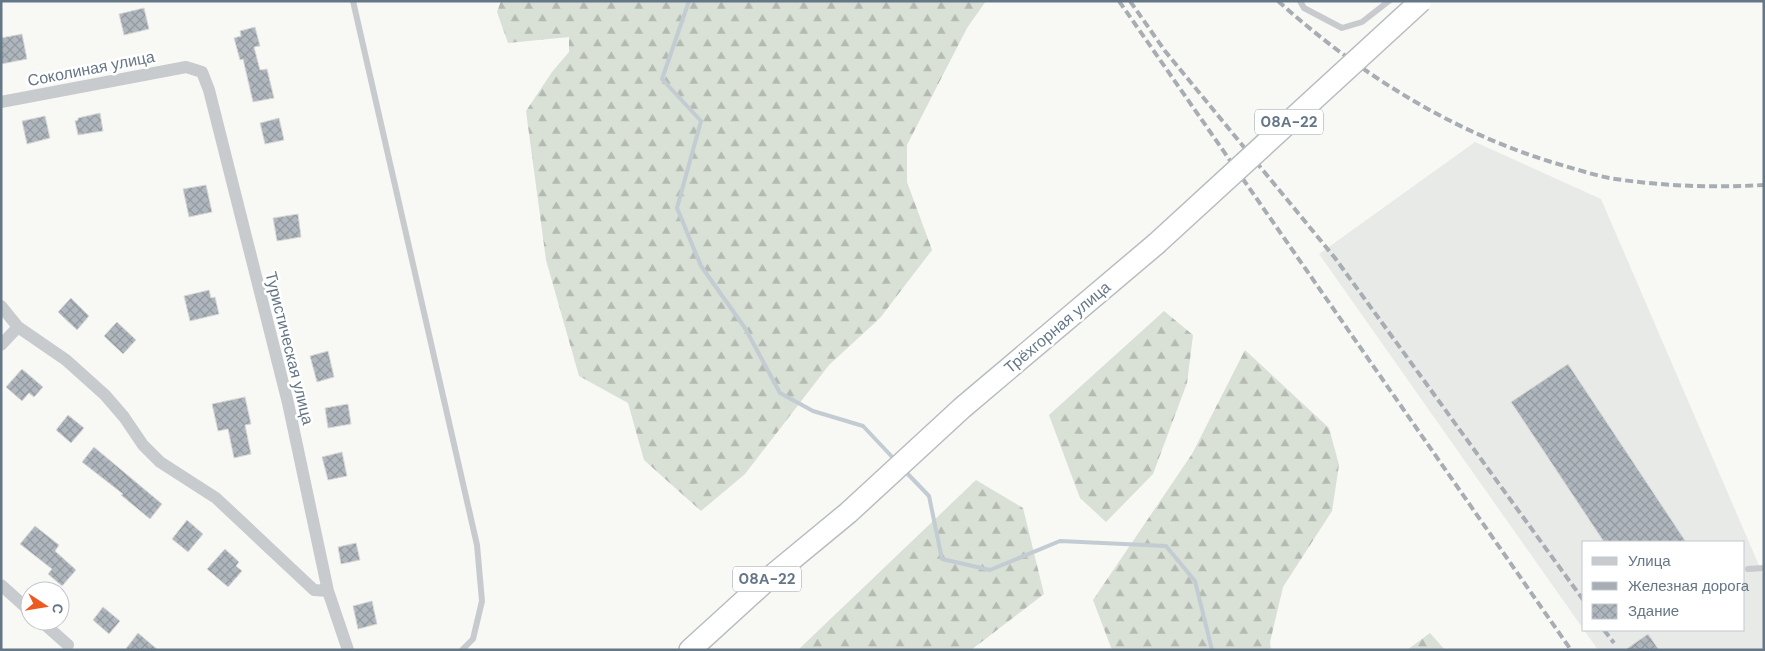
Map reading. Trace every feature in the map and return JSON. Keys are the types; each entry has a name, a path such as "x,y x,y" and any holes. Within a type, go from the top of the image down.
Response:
{"highway":[{"name":"Трёхгорная улица","path":"690,650 768,579 848,513 962,408 1156,244 1421,1"}],"street":[{"name":"Соколиная улица","path":"1,102 186,67"},
{"name":"Туристическая улица","path":"186,67 202,72 210,90 288,403 328,591 348,650"},
{"path":"1,306 18,326 66,360 89,380 124,417 143,445 160,462 216,498 314,590 328,591"},
{"path":"1,345 18,326"},
{"path":"1,585 20,602"},
{"path":"52,631 68,645"}],"lane":[{"path":"353,1 477,545 482,601 473,639 462,650"},
{"path":"1300,1 1304,8 1342,28 1362,22 1389,1"},
{"path":"1748,569 1764,568"}],"shaded area":[{"path":"1475,142 1601,199 1764,577 1764,650 1598,650 1585,631 1745,631 1745,541 1582,541 1582,627 1319,254"}],"green space":[{"path":"501,1 986,1 967,28 907,145 907,182 932,250 880,318 829,365 745,474 701,511 644,460 628,403 579,376 546,260 526,111 552,72 569,52 569,37 508,43 497,12"},
{"path":"1164,311 1193,335 1187,383 1153,474 1106,522 1080,498 1049,415"},
{"path":"1245,350 1329,428 1339,465 1332,511 1283,587 1270,642 1271,650 1112,650 1093,600 1192,454"},
{"path":"976,480 1023,508 1044,594 971,650 798,650"},
{"path":"1430,633 1445,650 1407,650"}],"building":[{"path":"144,8 149,29 124,35 119,14"},
{"path":"255,27 260,46 254,47 260,70 267,69 274,98 253,102 243,59 240,60 234,38 241,36 240,31"},
{"path":"22,34 27,59 1,64 1,38"},
{"path":"100,113 103,131 78,135 75,121 78,118"},
{"path":"45,116 50,138 27,144 22,121"},
{"path":"279,118 284,140 265,144 260,123"},
{"path":"206,185 212,212 189,217 183,189"},
{"path":"298,214 301,237 277,241 273,218"},
{"path":"209,290 211,298 215,297 219,314 190,321 184,296"},
{"path":"71,298 89,316 77,330 58,312"},
{"path":"117,322 136,340 123,354 104,336"},
{"path":"328,351 334,377 317,382 310,356"},
{"path":"1568,364 1685,541 1603,541 1511,402"},
{"path":"22,369 43,387 34,397 29,393 22,401 6,387"},
{"path":"245,397 251,424 245,425 251,454 234,458 228,429 218,431 212,404"},
{"path":"348,404 351,424 328,428 325,408"},
{"path":"68,415 84,428 71,443 56,430"},
{"path":"94,447 162,504 150,519 121,495 123,494 82,462"},
{"path":"342,452 347,476 328,480 322,457"},
{"path":"187,520 203,534 188,552 172,539"},
{"path":"35,526 59,545 55,551 76,570 66,581 56,581 48,574 52,569 20,544"},
{"path":"356,543 360,560 341,564 338,547"},
{"path":"225,549 239,562 236,566 242,571 228,587 207,569"},
{"path":"372,601 377,624 358,629 353,606"},
{"path":"103,607 120,621 109,634 93,620"},
{"path":"138,633 158,650 125,650"},
{"path":"1648,634 1659,650 1625,650"}],"waterway":[{"path":"689,1 662,79 701,121 677,208 701,266 745,328 780,393 813,411 863,426 896,461"},
{"path":"904,470 929,496 942,559 990,570 1060,541 1166,546 1195,581 1212,650"}],"railway":[{"path":"1119,1 1571,650"},
{"path":"1130,1 1165,51 1335,258 1582,598"},
{"path":"1278,1 1342,54 1412,100 1487,138 1525,153 1592,174 1628,181 1686,186 1764,185"},
{"path":"1605,631 1614,643"}]}
